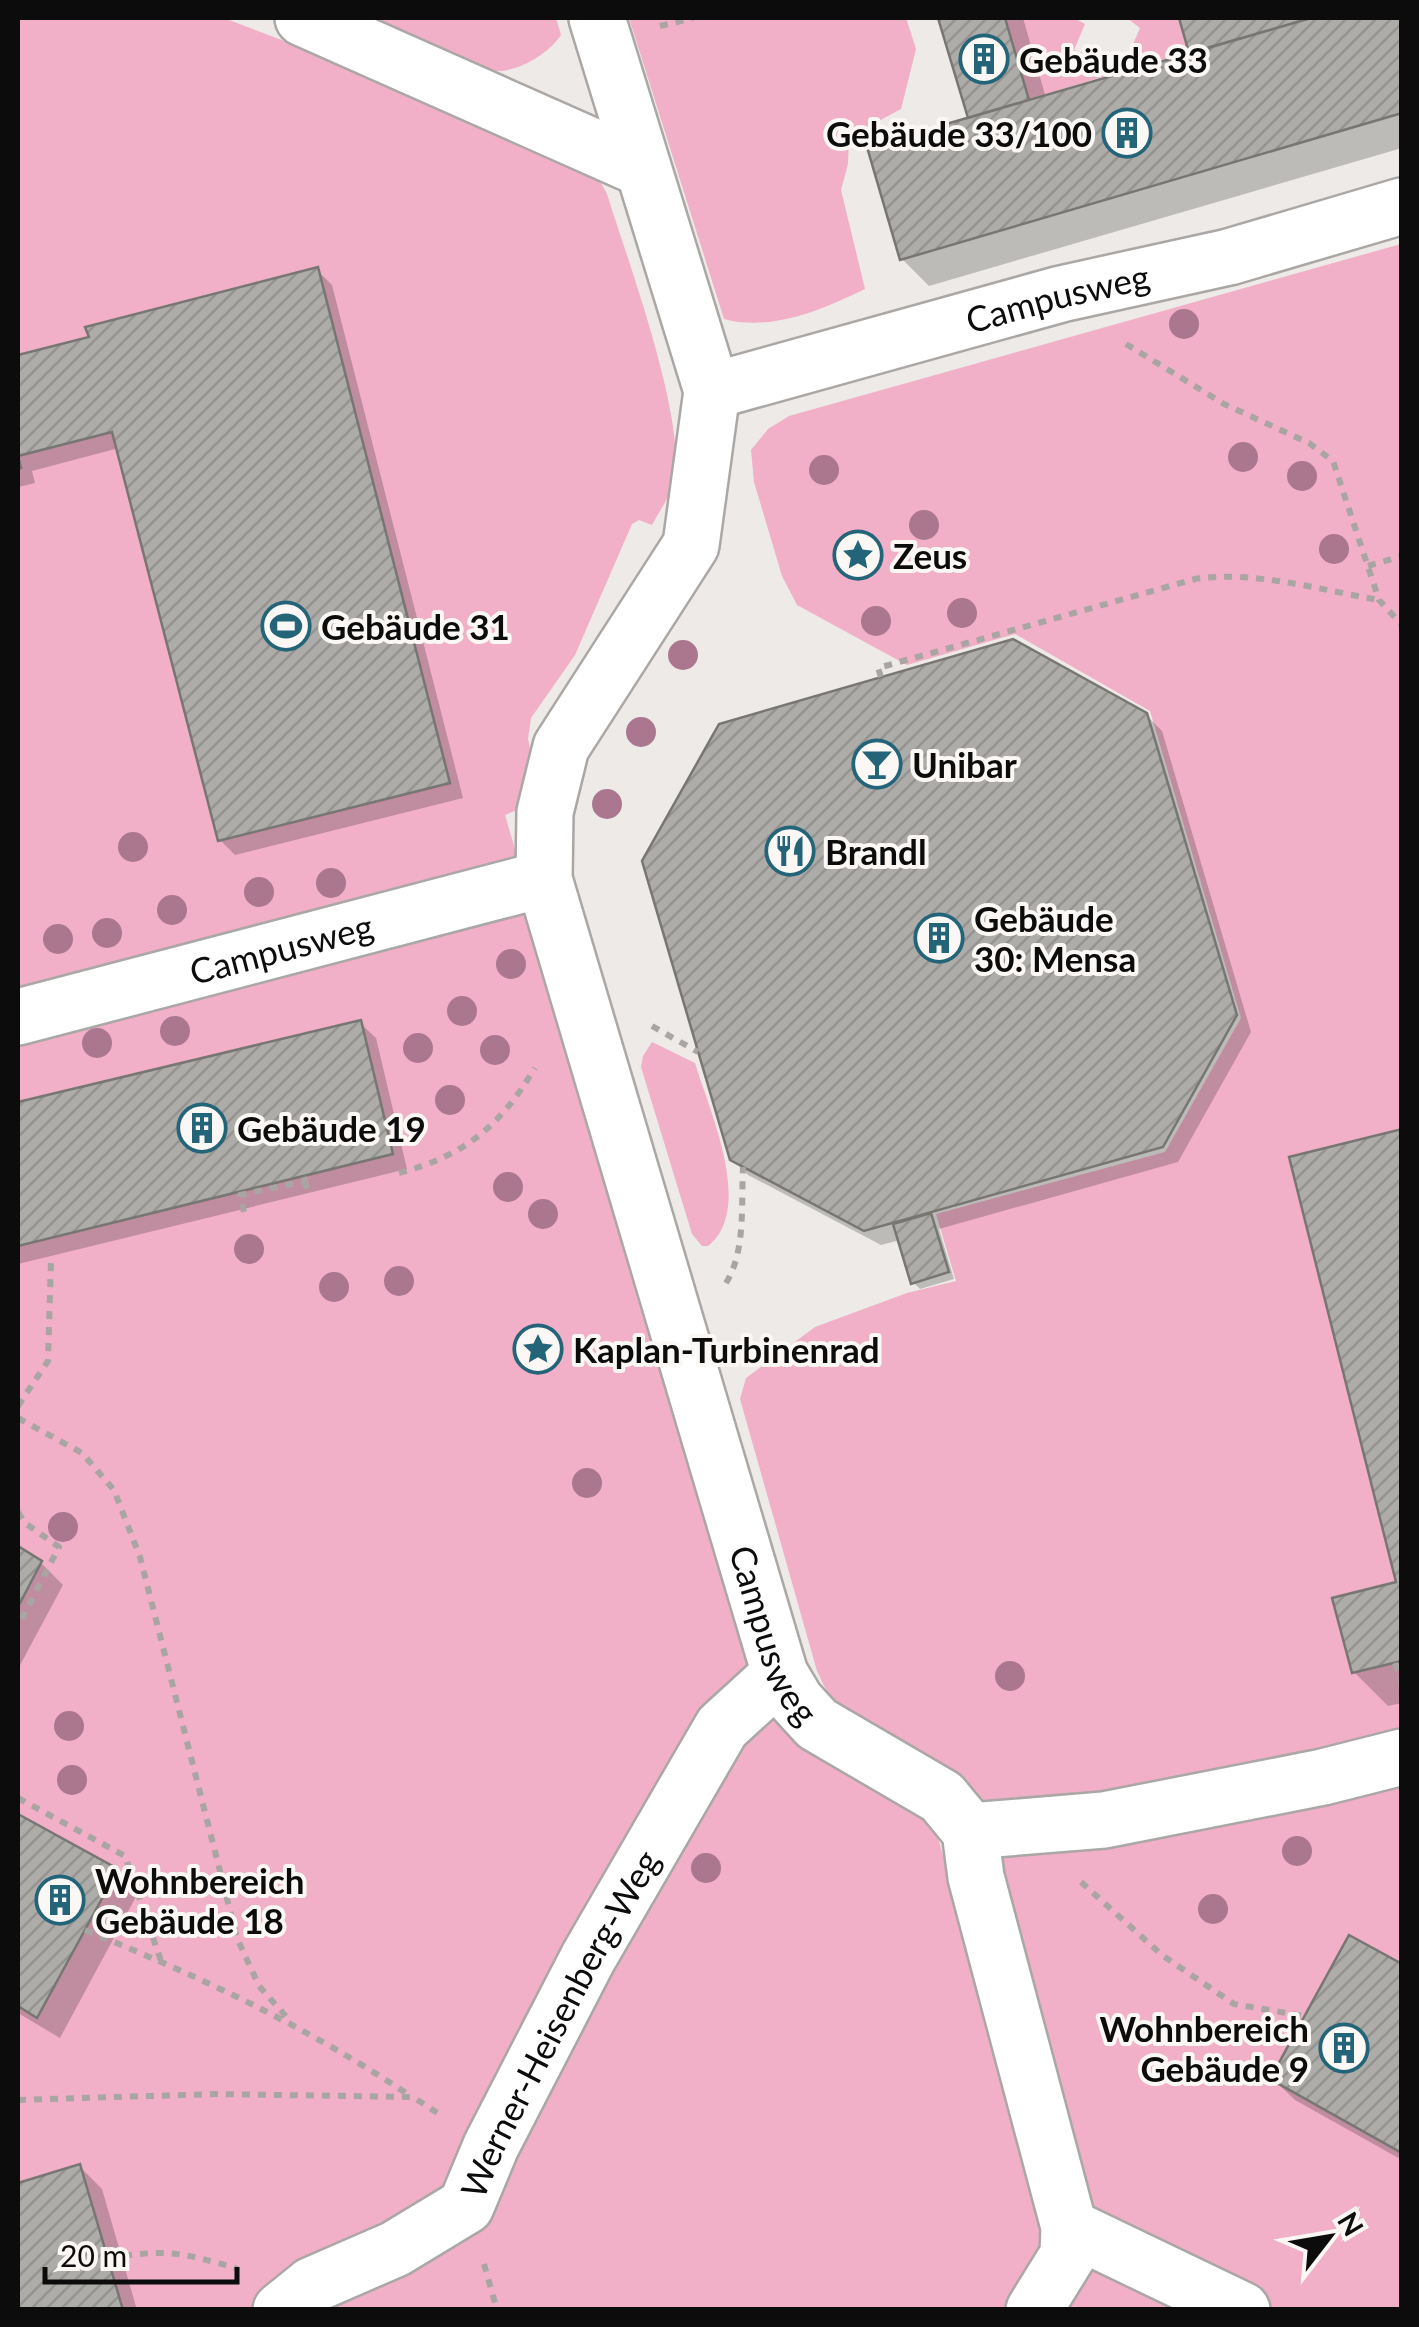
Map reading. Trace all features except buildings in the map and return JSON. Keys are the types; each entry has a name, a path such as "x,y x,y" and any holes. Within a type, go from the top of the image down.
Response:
{"street":[{"path":"303,18 643,169"},
{"name":"Campusweg","path":"597,18 712,391 691,545 561,747 545,812 544,880 780,1674 796,1701 817,1724 996,1829"},
{"name":"Campusweg","path":"712,391 1061,294 1229,257 1402,206"},
{"name":"Campusweg","path":"18,1017 544,880"},
{"name":"Werner-Heisenberg-Weg","path":"296,2298 395,2249 466,2206 491,2146 588,1958 722,1727 780,1674"},
{"path":"1034,2310 1068,2255 1069,2227 976,1877 996,1829 1104,1820 1402,1757"},
{"path":"1069,2227 1242,2310"}],"path":[{"path":"1061,294 1144,357 1333,461 1379,600 1402,625"},
{"path":"1368,566 1402,556"},
{"path":"881,677 878,668 1161,587 1219,576 1379,600"},
{"path":"399,1173 445,1159 489,1131 515,1100 550,1043 566,1026 586,1016"},
{"path":"641,1020 698,1052"},
{"path":"244,1212 240,1195 304,1179 309,1196"},
{"path":"18,1406 48,1361 52,1260"},
{"path":"18,1418 82,1453 114,1490 140,1557 236,1938 259,1986 291,2022"},
{"path":"18,1512 24,1523 59,1547 18,1626"},
{"path":"1395,1662 1402,1685"},
{"path":"18,1798 125,1856 161,1961"},
{"path":"996,1829 1200,1984 1234,2004 1304,2016"},
{"path":"86,1930 291,2022 491,2146"},
{"path":"18,2100 216,2094 413,2098"},
{"path":"108,2258 154,2251 186,2253 244,2271 296,2298"}],"shaded area":[{"path":"18,18 224,18 355,68 595,172 607,194 665,384 676,458 673,484 652,525 639,520 632,524 575,655 531,718 528,739 534,768 527,806 505,815 744,1635 784,1731 913,1802 936,1831 1051,2234 1009,2309 18,2309"},
{"path":"341,18 556,18 561,35 532,61 495,71 441,57"},
{"path":"629,18 906,18 916,49 901,109 849,137 848,164 841,190 865,289 797,316 760,323 724,319"},
{"path":"1006,18 1074,18 1085,24 1074,50 1100,58 1106,76 1029,99"},
{"path":"1127,18 1179,18 1189,52 1121,72 1140,28"},
{"path":"1401,244 1401,2309 1066,2309 1081,2281 1093,2269 1008,1917 966,1782 863,1727 848,1717 828,1694 817,1671 740,1399 746,1378 815,1327 907,1293 956,1281 936,1214 1165,1152 1241,1018 1150,711 1015,634 907,665 797,605 782,576 754,482 751,450 768,429 789,416"},
{"path":"652,1042 695,1063 718,1132 728,1184 728,1208 722,1229 708,1246 702,1246 692,1234 641,1067"}],"place":[{"name":"Gebäude 33","path":"984,59"},
{"name":"Gebäude 33/100","path":"1127,133"},
{"name":"Zeus","path":"858,555"},
{"name":"Gebäude 31","path":"286,626"},
{"name":"Unibar","path":"877,764"},
{"name":"Brandl","path":"790,851"},
{"name":"Gebäude 30: Mensa","path":"939,938"},
{"name":"Gebäude 19","path":"202,1128"},
{"name":"Kaplan-Turbinenrad","path":"538,1349"},
{"name":"Wohnbereich Gebäude 18","path":"60,1900"},
{"name":"Wohnbereich Gebäude 9","path":"1344,2048"}]}
